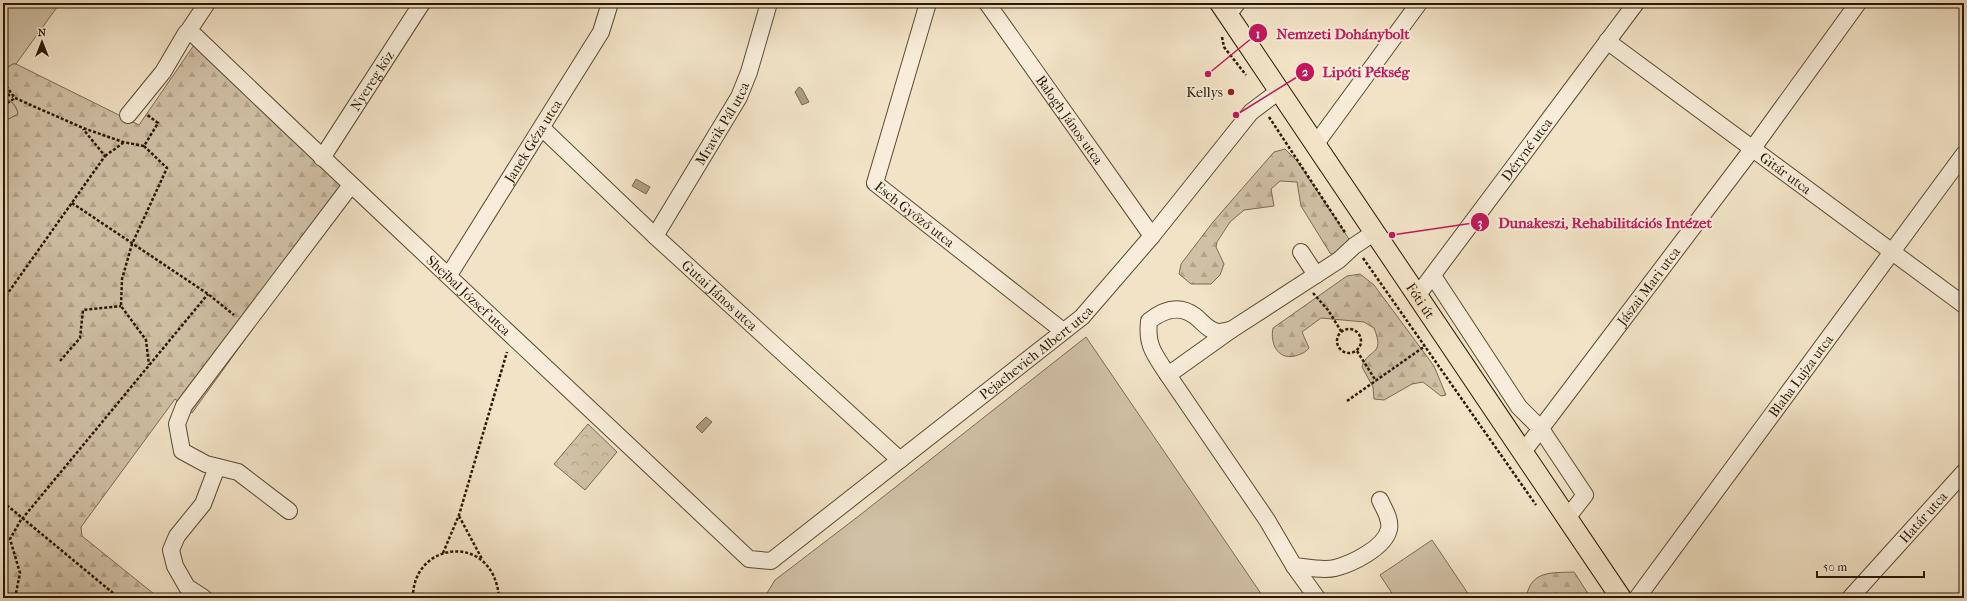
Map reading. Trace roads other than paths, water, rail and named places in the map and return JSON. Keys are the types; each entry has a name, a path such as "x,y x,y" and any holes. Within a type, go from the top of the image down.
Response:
{"main road":[{"name":"Fóti út","path":"1229,7 1279,91 1621,598"}],"street":[{"path":"131,111 163,72 207,3"},
{"name":"Nyereg köz","path":"322,158 422,3"},
{"name":"Janek Géza utca","path":"449,275 601,32 610,3"},
{"name":"Mravik Pál utca","path":"656,236 739,97 750,72 769,3"},
{"name":"Esch Győző utca","path":"928,3 876,183 1063,331"},
{"name":"Balogh János utca","path":"987,3 1152,236"},
{"path":"1315,145 1419,3"},
{"name":"Déryné utca","path":"1417,296 1636,3"},
{"name":"Jászai Mari utca","path":"1523,452 1752,148 1858,3"},
{"name":"Shejbal József utca","path":"188,32 449,275 749,558"},
{"name":"Gitár utca","path":"1607,41 1964,305"},
{"name":"Pejachevich Albert utca","path":"749,558 771,561 1082,317 1152,236 1251,112 1279,91"},
{"name":"Gutai János utca","path":"542,128 656,236 900,460"},
{"name":"Blaha Lujza utca","path":"1637,598 1964,154"},
{"path":"289,511 238,472 206,464 182,451 177,424 184,406 351,185"},
{"path":"1168,374 1231,330 1339,260 1354,246 1375,232"},
{"path":"1300,252 1310,279"},
{"path":"1433,276 1519,407 1541,429 1585,495 1567,518"},
{"path":"1231,330 1219,332 1206,327 1194,316 1177,308 1160,312 1149,321 1147,336 1154,354 1267,520 1294,566 1317,598"},
{"path":"204,598 187,587 175,566 171,550 177,536 203,504 217,467"},
{"name":"Határ utca","path":"1850,598 1964,472"},
{"path":"1294,566 1334,568 1368,554 1384,538 1389,529 1387,516 1380,500"}],"place":[{"name":"Nemzeti Dohánybolt","path":"1208,74"},
{"name":"Kellys","path":"1231,92"},
{"name":"Lipóti Pékség","path":"1236,115"},
{"name":"Dunakeszi, Rehabilitációs Intézet","path":"1392,235"}]}
